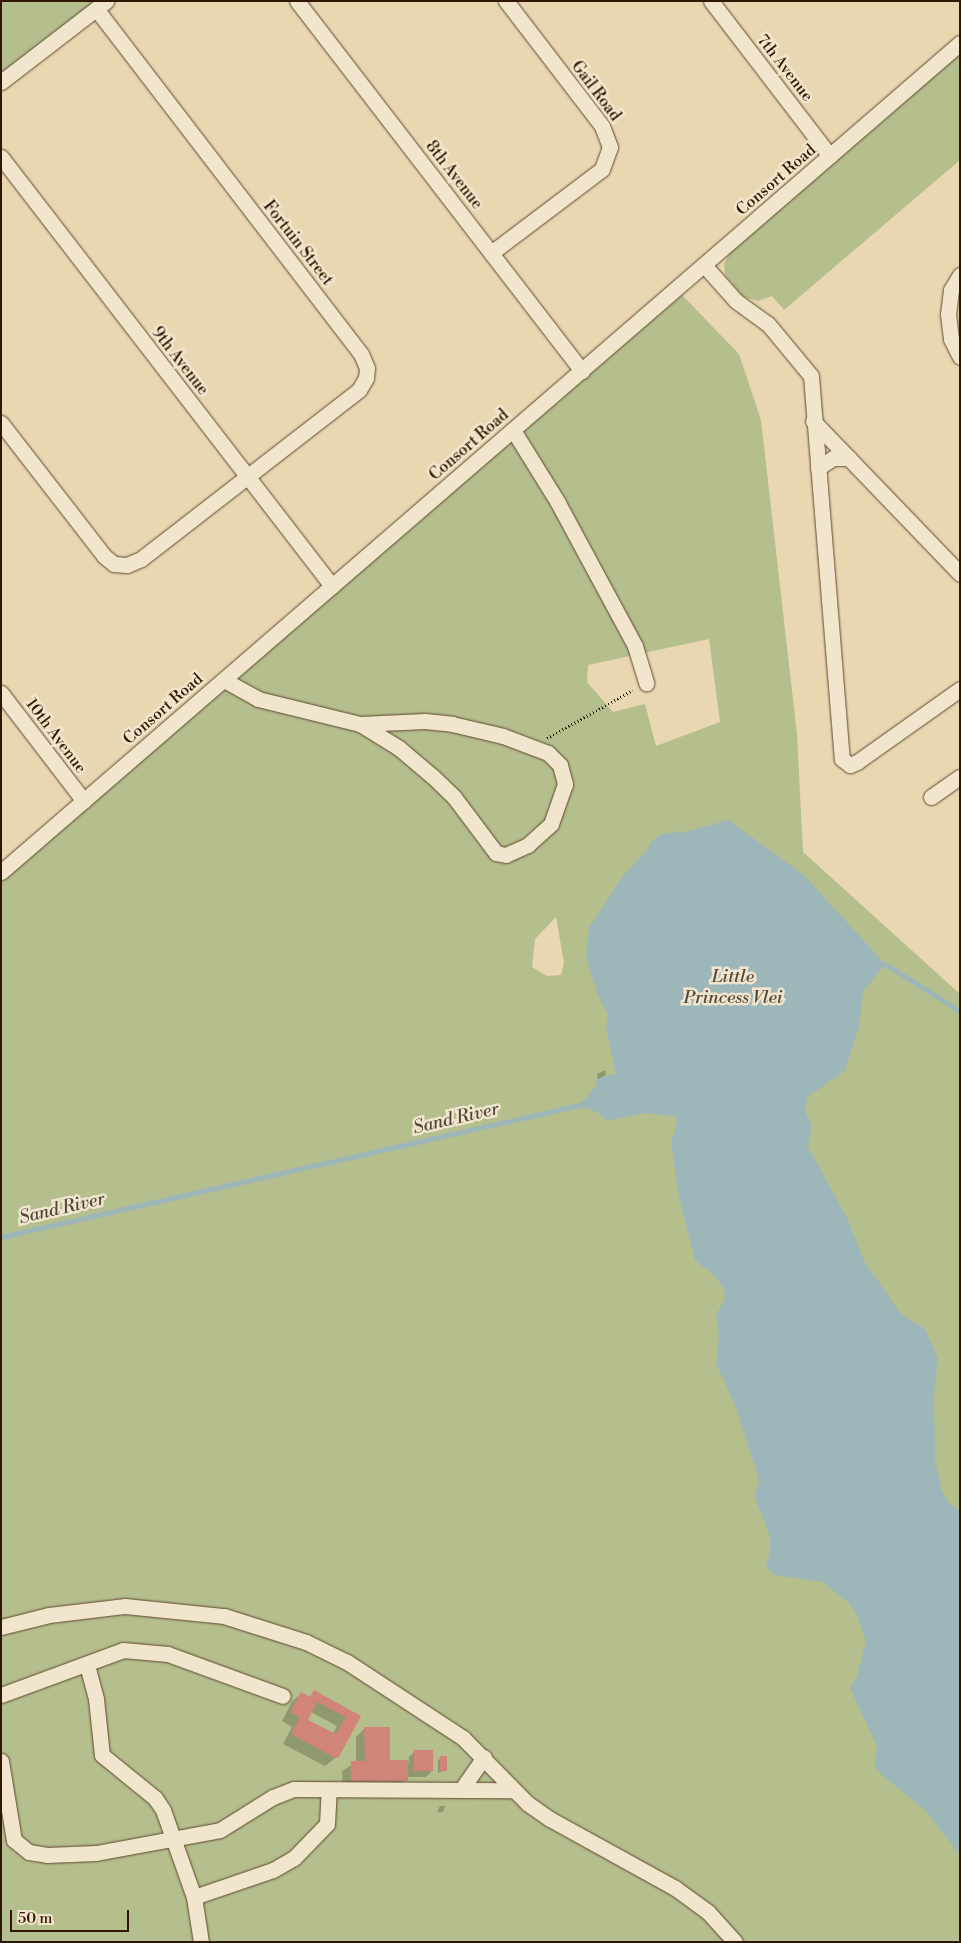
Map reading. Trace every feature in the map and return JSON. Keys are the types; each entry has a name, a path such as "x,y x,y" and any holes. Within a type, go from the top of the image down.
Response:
{"street":[{"name":"8th Avenue","path":"297,1 582,371"},
{"name":"Gail Road","path":"491,253 602,168 610,147 602,126 506,1"},
{"name":"7th Avenue","path":"711,1 830,156"},
{"name":"Fortuin Street","path":"1,82 101,5 366,363 366,378 358,390 246,475 141,559 120,565 104,556 1,423"},
{"name":"Consort Road","path":"1,872 960,43"},
{"name":"9th Avenue","path":"1,157 332,586"},
{"path":"704,265 736,301 768,324 811,376 813,421 842,759 850,764 857,762 960,689"},
{"path":"960,275 951,290 948,314 951,339 960,357"},
{"path":"813,421 960,574"},
{"path":"514,430 557,501 636,646 646,683"},
{"path":"818,468 834,458 849,458"},
{"path":"224,680 265,702 360,724 425,721 452,724 531,746 548,753 560,765 565,784 562,796 545,833 515,851 499,855 490,848 454,797 432,776 399,748 360,724"},
{"name":"10th Avenue","path":"1,693 84,801"},
{"path":"931,797 960,776"},
{"path":"1,1627 49,1615 125,1606 224,1616 265,1626 347,1662 431,1715 484,1757 513,1790 550,1819 675,1888 708,1912 735,1942"},
{"path":"1,1695 45,1677 87,1665 123,1650 168,1654 284,1696"},
{"path":"87,1665 96,1699 102,1755 155,1798 175,1840 194,1897 201,1942"},
{"path":"461,1790 484,1757"},
{"path":"1,1761 11,1832 14,1840 29,1852 67,1856 175,1840 220,1830 280,1793 303,1789 513,1790"},
{"path":"194,1897 273,1870 294,1858 327,1824 329,1790"}],"path":[{"path":"531,746 646,683"}],"green space":[{"path":"1,1 96,1 1,74"},
{"path":"960,54 960,160 784,310 772,296 758,301 743,297 725,275 724,264 729,254"},
{"path":"682,295 739,354 761,420 797,734 803,852 960,994 960,1942 1,1942 1,882","holes":["709,639 720,722 656,746 645,704 613,712 587,682 588,665","556,917 564,963 561,975 547,976 532,967 535,939"]}],"water":[{"name":"Little Princess Vlei","path":"728,820 804,875 885,964 863,992 859,1026 845,1071 807,1097 805,1111 812,1126 808,1147 848,1220 864,1261 901,1314 925,1329 938,1358 934,1392 935,1460 941,1488 947,1501 960,1511 960,1855 926,1811 881,1774 875,1766 877,1746 850,1688 857,1677 866,1641 857,1615 848,1602 823,1582 775,1575 766,1567 770,1552 770,1536 754,1496 759,1482 758,1476 734,1402 716,1364 719,1337 716,1315 725,1299 724,1289 714,1275 695,1260 679,1197 671,1142 678,1120 672,1116 644,1113 607,1121 597,1112 579,1106 595,1087 597,1078 616,1074 606,1027 608,1014 598,996 586,958 589,928 623,876 647,850 652,841 662,834 689,831"}],"building":[{"path":"314,1690 361,1716 339,1757 335,1758 291,1734 300,1717 290,1712 301,1692 310,1697","holes":["317,1702 346,1717 336,1734 308,1720"]},
{"path":"364,1727 390,1727 390,1760 408,1760 408,1781 351,1781 351,1761 365,1761"},
{"path":"414,1750 433,1750 433,1771 414,1771"},
{"path":"440,1756 447,1756 447,1771 440,1771"}],"waterway":[{"path":"879,965 885,964 960,1011"},
{"name":"Sand River","path":"1,1237 584,1104"}]}
